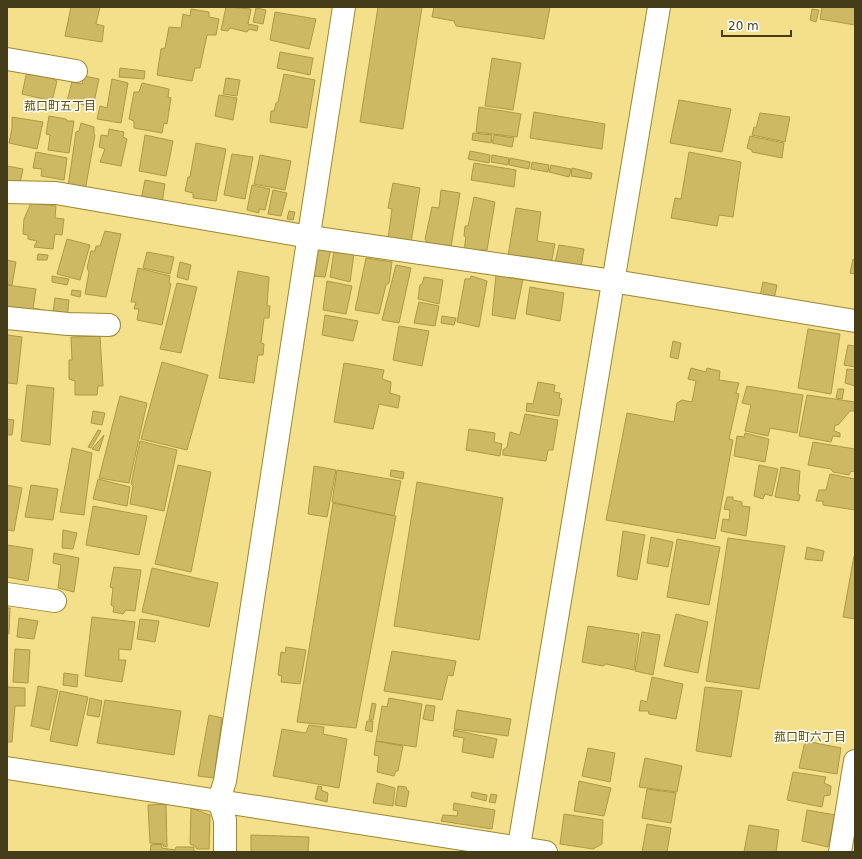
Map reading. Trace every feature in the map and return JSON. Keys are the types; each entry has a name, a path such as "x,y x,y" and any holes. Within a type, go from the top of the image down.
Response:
{"street":[{"path":"225,852 225,820 219,800 225,781 310,237 344,7"},
{"path":"518,850 659,7"},
{"path":"7,59 76,71"},
{"path":"7,192 56,193 310,237 613,281 855,321"},
{"path":"7,318 68,324 109,325"},
{"path":"7,594 55,601"},
{"path":"840,852 855,761"},
{"path":"7,768 219,800 518,850 546,852"}],"building":[{"path":"71,7 100,7 96,24 104,26 102,42 65,36"},
{"path":"226,7 251,9 248,24 258,26 257,31 249,29 247,32 230,28 228,31 221,30"},
{"path":"378,7 422,7 403,129 360,122"},
{"path":"434,7 550,7 544,39 456,26 454,21 432,17"},
{"path":"822,7 855,7 855,25 820,19"},
{"path":"256,8 266,10 263,24 253,22"},
{"path":"191,9 209,12 209,17 219,19 216,35 207,35 200,68 195,68 192,81 157,75 161,49 165,48 169,27 181,28 183,14 190,16"},
{"path":"812,9 819,10 816,22 810,20"},
{"path":"275,12 316,19 309,49 270,40"},
{"path":"280,52 313,58 310,75 277,68"},
{"path":"492,58 521,63 513,110 485,106"},
{"path":"120,68 145,71 144,79 119,77"},
{"path":"27,71 54,76 53,79 57,81 52,101 22,94"},
{"path":"284,74 315,80 307,128 270,122 271,111 274,111 276,103 278,102"},
{"path":"84,76 99,79 93,107 67,101 72,82 82,84"},
{"path":"226,78 240,80 237,96 223,94"},
{"path":"112,79 128,83 121,123 97,119 100,106 107,108"},
{"path":"142,83 169,89 168,97 171,98 167,124 164,123 162,133 134,128 134,121 129,119 134,92 139,92"},
{"path":"219,95 237,98 233,120 215,116"},
{"path":"679,100 731,109 722,152 670,143"},
{"path":"479,107 521,114 517,137 476,132"},
{"path":"534,112 605,124 602,149 530,138"},
{"path":"760,113 790,117 785,142 752,135 754,127 756,128"},
{"path":"49,116 66,119 67,121 74,121 69,153 48,150 50,135 46,134"},
{"path":"12,117 43,122 37,149 9,143 12,128"},
{"path":"81,123 94,127 95,135 85,191 68,187 76,132 79,131"},
{"path":"109,129 124,132 123,137 127,139 121,166 100,162 105,149 99,147 101,135 108,136"},
{"path":"473,133 492,135 491,143 472,140"},
{"path":"145,135 173,141 166,176 139,171"},
{"path":"494,135 514,138 512,147 492,143"},
{"path":"750,136 784,143 782,158 752,152 752,150 747,148"},
{"path":"196,143 226,149 216,201 193,198 193,193 185,191 188,177 190,177"},
{"path":"470,151 490,155 489,163 468,159"},
{"path":"36,152 67,158 64,180 41,176 42,169 33,168"},
{"path":"689,152 741,162 733,217 719,215 717,226 671,218 675,198 681,199"},
{"path":"232,154 253,157 245,199 224,195"},
{"path":"260,155 291,161 285,190 254,184"},
{"path":"492,155 509,158 508,165 491,162"},
{"path":"510,158 530,162 529,169 509,165"},
{"path":"532,162 549,165 548,172 531,169"},
{"path":"474,163 516,170 514,187 471,180"},
{"path":"551,165 571,169 569,177 549,172"},
{"path":"7,166 23,169 20,183 7,180"},
{"path":"572,168 592,173 591,179 571,176"},
{"path":"145,180 165,184 162,203 141,200"},
{"path":"393,183 420,188 411,242 388,239 392,209 388,208"},
{"path":"252,185 270,189 265,210 259,209 259,213 247,210"},
{"path":"273,190 287,193 281,216 268,214"},
{"path":"441,190 460,193 451,247 427,243 425,239 432,207 439,208"},
{"path":"474,197 495,202 487,250 480,250 479,252 464,250 466,237 464,236 465,226 468,226"},
{"path":"31,203 56,206 55,218 64,219 62,235 55,234 53,249 34,247 37,241 28,239 28,235 23,234 24,219"},
{"path":"516,208 541,212 537,241 555,244 551,264 508,256"},
{"path":"289,211 295,212 293,220 287,219"},
{"path":"105,231 121,234 106,297 85,294 89,272 87,268 91,251 95,251 96,246 100,246"},
{"path":"67,239 90,245 80,280 57,274"},
{"path":"559,245 584,249 581,267 555,263"},
{"path":"316,246 331,249 325,277 312,276"},
{"path":"334,251 354,254 350,282 330,277"},
{"path":"147,252 174,257 170,274 143,268"},
{"path":"38,254 48,255 47,260 37,260"},
{"path":"366,258 392,262 389,283 386,285 379,314 355,310"},
{"path":"853,259 855,260 855,274 850,273"},
{"path":"7,260 16,262 12,285 7,284"},
{"path":"180,262 191,265 188,280 177,277"},
{"path":"396,265 411,268 399,323 382,320"},
{"path":"138,268 170,276 169,283 171,284 162,325 137,320 139,309 134,309 136,302 131,302"},
{"path":"238,271 269,277 267,306 270,306 269,318 264,318 261,343 264,344 263,355 258,355 254,383 219,378"},
{"path":"502,273 509,277 523,279 515,319 492,315 496,275 500,276"},
{"path":"52,276 69,279 67,285 52,282"},
{"path":"471,276 487,281 479,327 457,322 465,279 470,279"},
{"path":"424,277 443,280 439,304 418,299 420,285 422,284"},
{"path":"327,281 352,286 346,314 323,310"},
{"path":"763,282 777,285 774,299 760,296"},
{"path":"177,283 197,287 181,353 160,349"},
{"path":"7,285 36,289 33,308 53,312 55,298 69,300 67,319 7,313"},
{"path":"530,287 564,293 560,321 526,314"},
{"path":"72,290 81,291 80,297 71,295"},
{"path":"419,302 439,306 435,326 414,323"},
{"path":"325,315 358,321 353,341 322,335"},
{"path":"442,316 456,318 454,325 441,323"},
{"path":"399,326 429,331 422,366 393,360"},
{"path":"808,329 840,334 831,394 798,388"},
{"path":"7,335 22,337 17,384 7,383"},
{"path":"100,336 103,386 98,386 97,395 75,395 75,381 69,379 69,360 72,360 71,337"},
{"path":"673,341 681,343 678,359 670,357"},
{"path":"848,345 855,346 855,367 844,365"},
{"path":"162,362 208,375 187,450 141,439"},
{"path":"344,363 384,370 382,379 391,382 390,393 400,396 398,408 379,404 373,429 334,422"},
{"path":"691,368 706,372 707,368 720,371 719,380 739,383 736,393 739,394 729,439 733,440 715,539 606,520 627,413 674,422 677,403 682,400 692,402 696,381 688,379"},
{"path":"847,369 855,370 855,386 845,383"},
{"path":"538,382 555,385 554,392 560,393 559,398 562,399 559,416 526,411 527,403 533,404"},
{"path":"27,385 54,388 50,445 21,441"},
{"path":"747,386 803,395 797,433 770,428 768,436 745,431 751,405 742,403"},
{"path":"838,389 844,389 842,399 836,398"},
{"path":"807,395 855,402 855,411 850,411 838,425 835,425 834,431 840,433 840,437 833,436 831,442 799,436"},
{"path":"120,396 147,403 129,483 99,478"},
{"path":"93,411 105,413 102,425 91,423"},
{"path":"525,414 558,420 553,450 548,450 546,461 503,455 503,450 507,447 510,432 520,435"},
{"path":"7,419 14,420 12,435 7,435"},
{"path":"469,429 495,433 494,442 502,444 500,456 466,450"},
{"path":"98,430 101,431 91,448 88,447"},
{"path":"745,433 769,439 765,462 734,456 737,436 744,437"},
{"path":"104,435 99,451 92,449"},
{"path":"140,441 177,450 164,511 130,504 133,486 131,484"},
{"path":"813,442 855,449 855,472 851,471 849,475 833,472 831,469 808,465"},
{"path":"72,448 92,453 84,515 60,512"},
{"path":"178,465 211,472 191,572 155,564"},
{"path":"759,465 778,469 772,496 765,494 763,499 754,496"},
{"path":"314,466 336,470 327,517 308,514"},
{"path":"781,467 800,471 798,494 800,495 799,501 775,497"},
{"path":"337,470 401,481 394,516 332,502"},
{"path":"391,470 404,472 403,479 390,476"},
{"path":"830,474 855,479 855,510 823,505 823,501 816,501 819,490 826,490"},
{"path":"98,479 130,487 127,506 93,499"},
{"path":"417,482 503,498 479,640 394,626"},
{"path":"7,485 22,488 14,531 7,530"},
{"path":"31,485 58,489 53,520 25,517"},
{"path":"727,497 733,497 733,500 742,502 742,506 750,507 746,536 721,531 723,519 729,520 730,510 724,509"},
{"path":"333,503 396,516 356,728 297,722"},
{"path":"93,506 147,516 139,555 86,545"},
{"path":"63,530 77,533 73,549 62,548"},
{"path":"623,531 645,535 637,580 617,576"},
{"path":"651,537 673,542 668,567 647,563"},
{"path":"728,538 785,546 759,689 706,681"},
{"path":"677,539 720,547 709,605 667,597"},
{"path":"7,545 33,549 28,581 7,577"},
{"path":"807,547 824,551 822,561 805,559"},
{"path":"54,553 79,558 74,592 58,588 61,565 53,563"},
{"path":"855,556 855,619 843,617"},
{"path":"114,567 141,570 135,611 126,610 123,614 113,612 114,607 111,605 113,588 110,587"},
{"path":"152,568 218,583 209,627 142,612"},
{"path":"7,608 10,608 9,634 7,633"},
{"path":"676,614 708,622 698,673 664,666"},
{"path":"92,617 135,622 131,650 119,649 119,660 126,660 122,682 85,676"},
{"path":"19,618 38,621 34,639 17,637"},
{"path":"140,619 159,621 155,642 137,639"},
{"path":"588,626 639,634 634,670 606,664 603,666 582,662"},
{"path":"642,632 660,635 653,675 635,671"},
{"path":"286,647 306,650 300,684 281,682 282,676 278,675 281,652 285,653"},
{"path":"15,649 30,650 28,683 13,682"},
{"path":"392,651 456,661 453,676 448,675 442,700 384,691"},
{"path":"64,673 78,675 77,687 63,685"},
{"path":"652,677 683,684 676,719 649,714 648,711 639,711 641,700 647,702"},
{"path":"38,686 58,690 49,730 31,726"},
{"path":"7,687 25,688 25,706 15,706 12,742 7,742"},
{"path":"705,687 742,691 731,757 696,751"},
{"path":"60,691 88,697 77,746 50,741"},
{"path":"90,698 102,701 99,717 87,715"},
{"path":"389,698 422,704 416,747 376,741 382,706 387,707"},
{"path":"105,700 181,711 174,755 97,743"},
{"path":"372,703 376,704 373,720 369,720"},
{"path":"426,705 435,706 433,721 423,719"},
{"path":"457,710 511,719 508,736 454,729"},
{"path":"209,715 222,718 214,778 198,776"},
{"path":"367,721 373,721 372,732 365,730"},
{"path":"309,725 324,727 323,734 347,739 339,788 273,776 282,729 306,733"},
{"path":"454,730 497,739 493,758 462,752 464,738 453,736"},
{"path":"376,741 403,746 398,771 396,771 394,776 377,772 379,756 374,755"},
{"path":"805,741 841,748 837,774 799,768"},
{"path":"588,748 615,753 610,782 582,776"},
{"path":"645,758 682,766 677,792 639,787"},
{"path":"793,772 826,777 824,783 831,786 830,795 824,796 822,807 787,800"},
{"path":"579,781 611,788 604,816 574,811"},
{"path":"377,783 395,788 393,806 373,803"},
{"path":"318,786 322,787 321,790 328,793 327,802 315,799"},
{"path":"398,786 406,787 409,791 406,807 395,805"},
{"path":"647,789 676,793 671,823 642,818"},
{"path":"472,792 487,795 486,801 471,797"},
{"path":"491,794 497,795 495,803 489,802"},
{"path":"454,803 495,810 492,829 441,821 443,815 457,816 458,811 453,810"},
{"path":"166,804 167,847 163,846 163,844 150,843 148,805"},
{"path":"191,808 210,815 209,849 197,849 195,846 190,844"},
{"path":"807,810 835,815 828,847 802,841"},
{"path":"564,814 603,820 602,844 593,849 560,844"},
{"path":"647,824 671,828 667,852 642,852"},
{"path":"749,825 779,830 776,852 744,852"},
{"path":"251,835 309,837 308,852 251,852"},
{"path":"161,844 162,848 175,850 176,847 194,847 194,851 201,852 150,852 151,845"}],"district":[{"name":"菰口町五丁目","path":"60,106"},
{"name":"菰口町六丁目","path":"810,737"}]}
